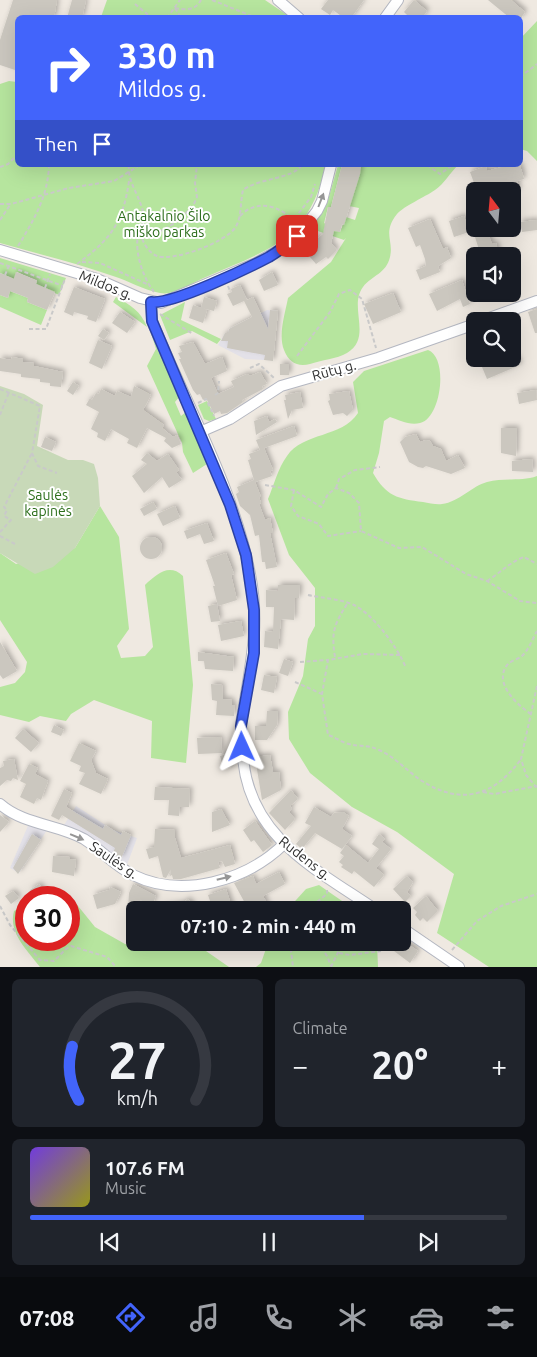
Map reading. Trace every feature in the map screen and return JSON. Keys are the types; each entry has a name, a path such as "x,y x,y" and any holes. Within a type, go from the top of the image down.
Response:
{"street":[{"path":"278,0 295,15"},
{"path":"387,15 398,0"},
{"name":"Mildos g.","path":"0,250 69,270 154,299 168,301 256,263 281,249 297,236 312,218 322,201 330,167"},
{"name":"Rudens g.","path":"154,299 152,321 189,405 234,516 251,578 254,610 254,653 241,726 246,777 251,798 259,814 284,844 363,901"},
{"path":"506,312 537,301"},
{"name":"Rūtų g.","path":"200,432 219,424 281,386 378,358 466,327"},
{"name":"Saulės g.","path":"0,804 30,821 84,840 106,858 133,875 154,883 175,887 228,878 249,870 267,860 284,844"},
{"path":"411,934 459,967"}],"path":[{"path":"169,15 179,0"},
{"path":"174,8 192,9 200,0"},
{"path":"212,0 249,15"},
{"path":"135,4 148,15"},
{"path":"174,8 179,15"},
{"path":"523,75 537,64"},
{"path":"0,167 8,164 15,157"},
{"path":"5,275 13,254 38,215 49,167"},
{"path":"29,329 46,329 69,270 102,246 115,226 126,205 129,167"},
{"path":"0,204 11,204 44,193 114,181 137,167"},
{"path":"139,232 150,235 159,232 178,221 193,206 197,197 195,183 197,167"},
{"path":"139,232 146,247 155,255 166,258 194,251 230,234 237,226 243,190 259,181 298,170 300,167"},
{"path":"430,167 440,174 450,167"},
{"path":"280,237 294,222 311,197 318,176"},
{"path":"129,181 138,193 142,208 144,224 136,240 138,252 154,299"},
{"path":"0,220 11,204"},
{"path":"240,217 254,207 266,204 289,216 294,222 297,236"},
{"path":"80,262 100,263 149,285"},
{"path":"0,263 63,286"},
{"path":"44,288 54,266"},
{"path":"297,356 330,312 339,294 350,290 362,299 378,358"},
{"path":"152,321 160,314 192,334"},
{"path":"250,368 259,364 281,386"},
{"path":"215,395 218,393 219,381"},
{"path":"0,389 40,406 32,453 4,507 7,510 4,516 11,520 0,534 14,544"},
{"path":"0,415 9,392"},
{"path":"189,405 207,399 219,424"},
{"path":"32,453 38,466 56,473"},
{"path":"265,485 294,490 321,507 328,494 336,488 338,479 355,470 380,467"},
{"path":"336,488 349,493 360,503 361,531"},
{"path":"294,490 291,506 298,516 319,524 328,536 361,531 399,548 422,547 466,574 487,581 520,601 537,603"},
{"path":"487,581 503,572 513,561 524,557 537,564"},
{"path":"308,595 355,605 386,633 406,668"},
{"path":"335,658 332,636 336,622 348,604"},
{"path":"532,714 519,707 506,690 504,673 509,664 523,655 537,631"},
{"path":"300,662 328,660 363,654 400,655"},
{"path":"328,660 322,694 328,735 349,744 362,744 379,750 423,781 453,795 469,795 482,792 508,777 520,759 537,686"},
{"path":"295,682 322,694"},
{"path":"520,759 526,775 537,787"},
{"path":"482,792 494,794 537,787"},
{"path":"318,901 327,894 328,877"},
{"path":"446,958 477,921 502,906 537,894"},
{"path":"0,906 10,925 40,960 54,961 66,949 72,946 107,957 116,967"},
{"path":"291,951 292,967"},
{"path":"324,951 331,967"},
{"path":"331,967 339,953 350,955 381,952"}],"shaded area":[{"path":"267,310 278,311 264,360 245,359 218,345 229,329"},
{"path":"76,806 113,830 137,838 125,870 61,830"},
{"path":"30,821 49,827 19,873 10,868"}],"green space":[{"path":"107,0 265,0 287,15 102,15"},
{"path":"537,21 537,161 527,151 523,150 523,36"},
{"name":"Antakalnio Šilo miško parkas","path":"9,81 15,82 15,167 325,167 309,211 297,227 284,239 250,258 183,288 165,293 154,292 99,271 0,243 0,84"},
{"path":"337,167 341,167 331,207 328,207 324,223 340,232 346,217 355,220 359,208 349,206 361,167 456,167 438,188 397,214 390,226 391,251 388,263 382,271 363,287 359,295 360,330 355,346 339,357 302,365 291,361 284,350 282,331 284,318 288,298 331,262 346,238 344,240 312,229 328,200"},
{"path":"0,258 66,278 59,295 36,284 37,280 17,272 14,279 0,273"},
{"path":"10,291 28,298 27,302 47,310 41,325 0,307 0,295 8,298"},
{"path":"116,297 138,313 145,321 147,327 113,302"},
{"path":"185,302 181,320 221,339 217,344 192,331 170,340 160,315"},
{"path":"151,333 180,396 175,402 181,416 186,412 207,464 193,473 183,452 182,443 147,366 156,349"},
{"path":"428,350 435,355 439,364 440,388 437,400 433,411 427,419 420,423 408,423 390,417 384,421 379,453 373,473 383,487 400,498 440,504 448,503 487,482 525,479 537,476 537,967 489,967 437,933 454,874 397,832 352,807 310,773 289,739 288,712 303,676 308,639 315,626 315,588 289,555 268,499 281,466 294,448 312,438 342,427 358,413 353,382 364,371"},
{"name":"Saulės kapinės","path":"0,386 24,394 43,405 37,446 68,460 83,460 94,464 98,478 100,506 75,548 53,567 35,574 0,553"},
{"path":"207,401 216,419 209,421 204,419 198,405"},
{"path":"100,506 119,537 129,629 117,646 121,658 145,656 153,647 145,585 154,577 168,570 178,572 183,576 193,685 186,763 151,758 152,721 94,700 71,714 66,721 40,716 29,722 0,715 0,687 15,683 25,672 27,662 0,620 0,553 16,564 75,548"},
{"path":"319,885 342,901 295,901 306,889"},
{"path":"80,908 95,927 126,944 126,951 206,951 229,967 40,967 27,951 80,951"},
{"path":"15,910 15,930 13,919"},
{"path":"265,951 377,951 378,967 256,967 261,963"}],"building":[{"path":"13,0 57,0 54,15 15,15 15,70 0,65 0,40"},
{"path":"72,0 86,0 83,15 68,15"},
{"path":"328,0 364,0 353,15 340,15 333,10 330,15 321,9"},
{"path":"414,0 427,11 424,15 407,15 404,12"},
{"path":"488,0 511,0 525,12 523,15 506,15"},
{"path":"341,167 361,167 344,225 342,224 340,232 334,231 331,243 337,250 328,259 326,257 316,264 304,250 323,234 328,207 331,207"},
{"path":"486,167 487,171 502,167 521,167 524,179 517,182 474,182 470,172"},
{"path":"464,216 466,233 454,237 449,221"},
{"path":"430,219 443,249 447,247 451,258 438,266 440,272 420,280 416,270 426,266 425,259 420,245 416,247 408,228"},
{"path":"537,220 537,230 522,232 521,222"},
{"path":"475,238 490,238 492,244 496,243 497,247 478,247"},
{"path":"16,272 37,281 36,284 55,292 47,310 27,302 28,298 10,291 8,298 0,295 0,273 14,279"},
{"path":"272,272 278,285 264,291 259,280"},
{"path":"462,280 466,292 466,302 470,304 463,307 460,299 437,311 429,294"},
{"path":"240,285 247,300 253,297 268,329 270,310 278,311 273,361 264,360 265,355 227,348 228,341 221,341 229,329 252,317 244,301 233,306 227,294 232,292 231,289"},
{"path":"74,287 105,299 96,322 87,319 88,316 74,312 73,316 64,312"},
{"path":"393,293 401,312 373,324 364,304"},
{"path":"204,297 217,301 214,311 202,308 207,310 203,323 189,318 193,305 201,308"},
{"path":"537,309 537,333 535,333 528,312"},
{"path":"120,312 135,322 127,333 112,323"},
{"path":"103,329 109,333 104,340 98,336"},
{"path":"98,340 112,346 102,369 89,363"},
{"path":"193,342 205,364 222,357 227,371 211,378 218,394 234,387 231,381 247,374 250,376 260,372 267,384 262,386 263,389 242,400 243,402 227,413 221,414 220,411 214,414 206,398 203,400 200,394 197,395 193,390 179,359 181,359 178,353 182,352 179,346"},
{"path":"12,357 23,359 23,362 34,363 34,366 63,372 61,387 50,386 50,383 40,382 40,379 21,377 21,374 0,371 0,358 11,360"},
{"path":"280,364 289,364 289,375 280,375"},
{"path":"482,367 515,367 487,379"},
{"path":"73,382 79,386 73,395 67,391"},
{"path":"134,386 151,395 143,410 164,425 162,428 173,437 177,435 181,444 172,448 164,441 166,438 147,428 137,448 127,443 129,439 111,429 105,441 97,437 98,433 91,429 99,412 86,405 90,398 92,400 96,393 99,394 101,389 115,396 117,391 131,397"},
{"path":"536,390 537,400 519,404 517,393"},
{"path":"349,391 353,410 347,416 343,413 333,415 328,401 330,400 329,394"},
{"path":"300,392 303,408 292,410 288,419 284,400 286,400 285,395"},
{"path":"267,416 269,422 275,419 277,422 256,435 254,421"},
{"path":"294,426 297,436 264,448 273,470 270,471 272,476 255,482 261,497 259,497 261,503 259,504 265,520 270,518 273,533 270,533 277,567 266,569 265,562 262,562 259,535 255,536 250,515 240,506 236,494 239,492 237,487 254,480 248,460 251,459 249,454 260,450 256,440"},
{"path":"501,428 517,428 516,456 501,453"},
{"path":"416,434 420,442 430,441 433,446 441,449 446,461 458,455 465,468 451,474 426,466 423,468 418,467 409,462 400,442 405,437"},
{"path":"45,437 56,442 52,451 41,447"},
{"path":"147,453 157,461 168,454 179,470 176,472 182,480 169,488 162,477 144,493 132,476 147,464 141,460"},
{"path":"532,459 533,472 512,471 512,461"},
{"path":"153,502 157,509 144,516 140,509"},
{"path":"175,506 180,518 163,526 157,514"},
{"path":"207,523 214,541 204,544 200,534 187,539 184,531"},
{"path":"151,537 161,544 162,548 155,558 151,559 141,552 140,548 147,538"},
{"path":"226,553 234,574 231,575 237,600 218,606 213,586 215,586 206,560"},
{"path":"278,585 300,585 299,598 295,598 294,620 281,619 278,649 264,647 265,631 273,632 274,607 266,607 266,590 278,591"},
{"path":"217,604 220,621 211,622 208,606"},
{"path":"241,621 244,636 221,641 218,625"},
{"path":"0,642 17,671 3,679 0,675"},
{"path":"198,652 234,657 233,671 205,669 204,661 198,661"},
{"path":"284,659 293,662 288,676 279,673"},
{"path":"264,675 277,677 274,693 261,690"},
{"path":"211,684 222,685 223,699 232,700 232,705 235,705 234,716 216,715 217,701 212,700"},
{"path":"267,711 278,711 277,725 267,740 255,740 255,726 266,726"},
{"path":"54,725 64,730 61,736 51,732"},
{"path":"23,729 39,743 31,752 15,738"},
{"path":"221,737 222,753 198,754 197,738"},
{"path":"79,743 96,751 91,760 96,773 108,779 101,794 79,784 85,773 79,771 81,766 70,761"},
{"path":"230,753 234,766 224,769 220,756"},
{"path":"270,755 273,772 279,772 281,790 262,800 255,757"},
{"path":"14,759 18,780 13,778 11,781 7,780 0,786 0,768 4,766 3,761"},
{"path":"29,764 38,768 35,774 48,781 41,800 37,798 34,804 20,797 26,784 20,781"},
{"path":"155,787 190,789 189,807 180,807 179,816 168,815 169,800 154,800"},
{"path":"64,789 72,793 66,807 103,829 105,825 121,835 123,831 131,835 121,859 113,853 115,848 62,815 59,820 51,816"},
{"path":"291,790 298,799 290,806 292,808 289,812 295,819 285,830 269,813"},
{"path":"314,807 331,817 334,813 343,812 349,816 342,829 352,836 342,849 315,833 302,849 296,844 311,826 305,823"},
{"path":"221,809 230,825 212,832 212,812"},
{"path":"0,815 9,822 0,832"},
{"path":"255,821 272,845 263,852 254,840 251,842 243,830"},
{"path":"155,829 175,830 175,838 181,858 230,845 235,864 225,867 222,861 218,862 220,868 181,879 173,879 172,875 170,876 171,869 166,878 163,877 158,856 149,859 146,849 154,847"},
{"path":"32,834 41,840 18,874 13,868"},
{"path":"379,834 385,839 382,842 391,849 376,868 384,875 374,887 354,871 352,874 341,867 343,865 339,862 344,856 340,853 346,845 368,863 379,849 372,844"},
{"path":"53,856 70,857 70,859 76,860 74,876 52,872"},
{"path":"279,872 285,884 263,896 266,901 244,901 234,883 253,876 256,884"},
{"path":"407,876 413,882 407,892 411,896 406,901 393,889"},
{"path":"133,884 156,896 154,901 128,901 129,893"},
{"path":"110,887 121,892 115,904 97,909 93,895 109,890"},
{"path":"226,889 230,901 210,901 208,895"},
{"path":"13,891 15,893 15,901 11,904 5,896"},
{"path":"426,896 438,911 427,922 423,918 420,921 415,915 417,912 413,908"},
{"path":"411,946 418,951 410,963 394,951 411,951"}],"route":[{"path":"242,747 241,726 254,653 254,610 251,578 240,532 230,505 152,321 151,302 161,303 168,301 256,263 281,249 297,236"}]}
